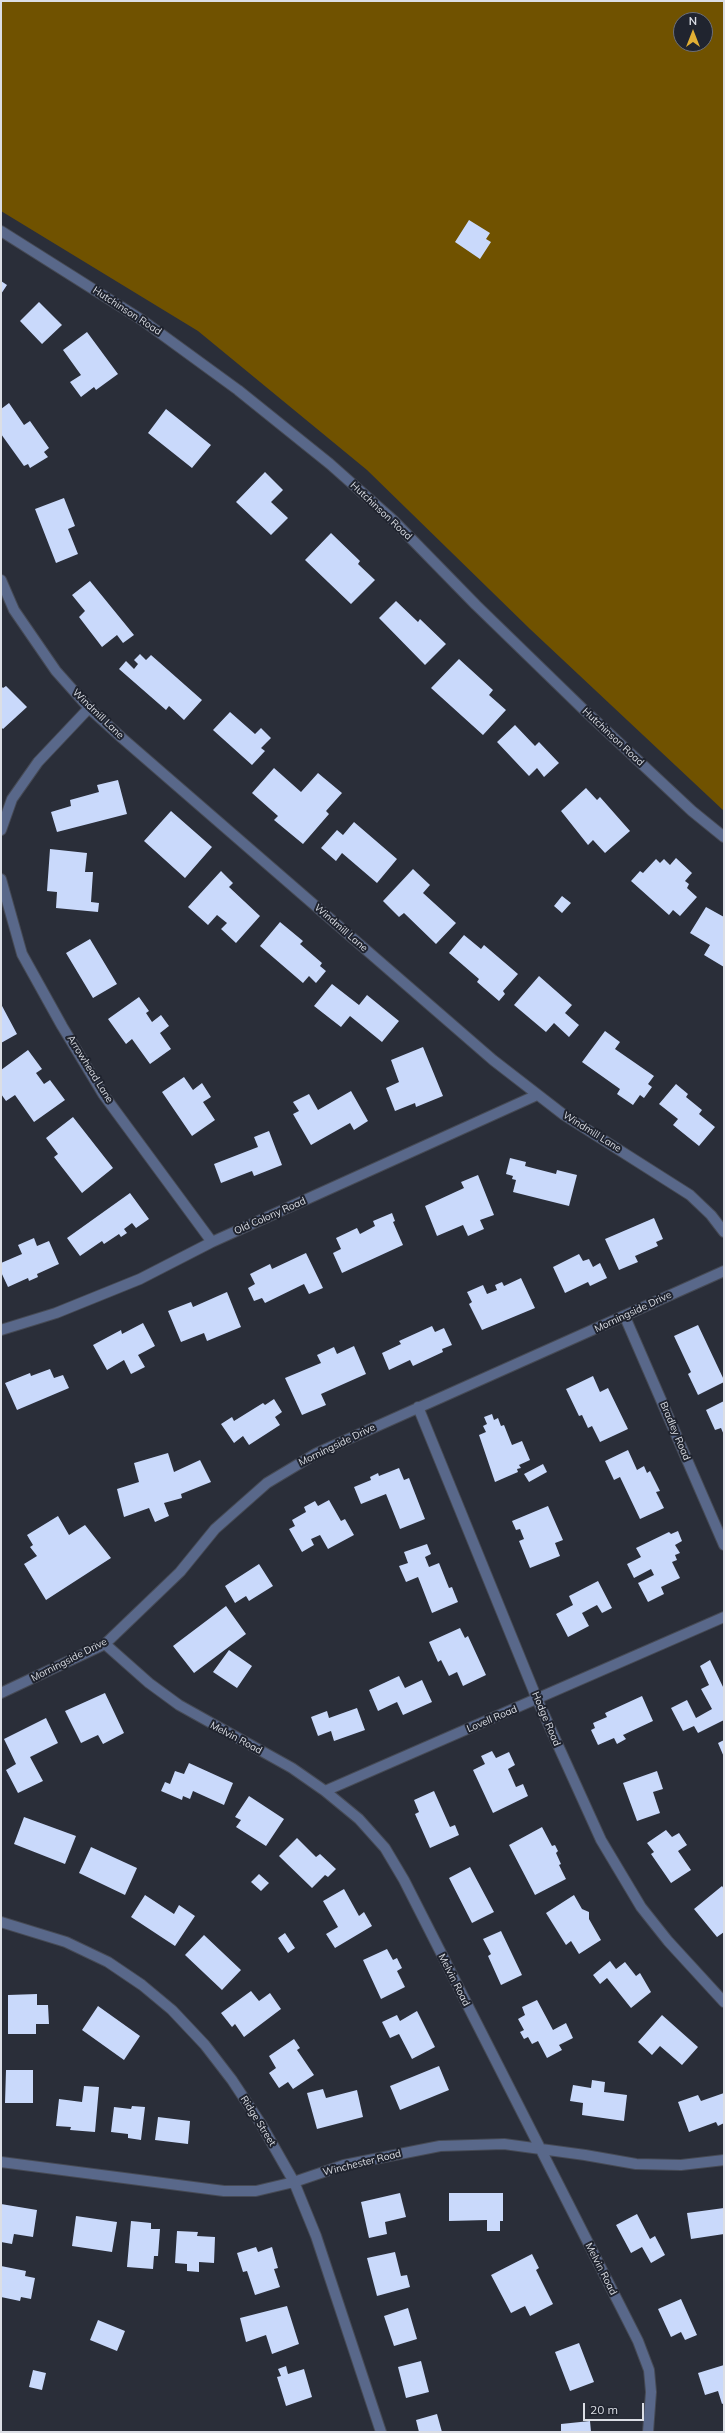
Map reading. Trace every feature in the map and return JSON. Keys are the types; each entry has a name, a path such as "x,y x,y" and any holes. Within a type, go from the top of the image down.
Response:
{"street":[{"name":"Hutchinson Road","path":"1,231 142,320 238,390 330,464 393,520 476,605 582,708 692,811 724,837"},
{"name":"Windmill Lane","path":"1,580 14,610 33,639 56,671 89,708 487,1054 537,1095 690,1195 711,1215 724,1232"},
{"path":"1,830 12,799 38,762 89,708"},
{"name":"Arrowhead Lane","path":"1,879 22,954 62,1026 103,1094 212,1242"},
{"name":"Old Colony Road","path":"1,1330 56,1313 140,1279 212,1242 537,1095"},
{"name":"Morningside Drive","path":"1,1694 105,1644 180,1572 215,1529 266,1483 317,1453 724,1272"},
{"name":"Bradley Road","path":"625,1316 724,1544"},
{"name":"Hodge Road","path":"418,1407 537,1699 578,1794 620,1874 641,1907 668,1941 724,2002"},
{"name":"Lovell Road","path":"326,1791 724,1617"},
{"name":"Melvin Road","path":"105,1644 149,1682 180,1705 292,1768 326,1791 359,1820 385,1848 404,1880 638,2341 649,2370 651,2392 648,2432"},
{"name":"Ridge Street","path":"1,1922 66,1942 108,1962 142,1985 172,2010 205,2045 232,2080 261,2124 294,2182 331,2278 380,2432"},
{"name":"Winchester Road","path":"1,2162 224,2191 256,2191 294,2182 344,2165 440,2146 504,2144 540,2150 586,2154 636,2164 681,2165 724,2160"}],"shaded area":[{"path":"1,1 724,1 724,811 530,629 367,470 198,331 1,211"}],"building":[{"path":"469,220 490,233 486,239 491,242 480,259 455,242"},
{"path":"1,281 7,285 1,294"},
{"path":"39,302 62,325 42,344 20,321"},
{"path":"87,332 118,374 96,390 94,387 81,397 70,382 81,375 63,350"},
{"path":"9,403 24,425 30,421 49,448 44,452 48,457 30,468 28,464 24,466 1,434 1,409"},
{"path":"166,409 211,445 192,468 148,433"},
{"path":"265,472 283,490 271,502 288,518 271,535 236,502"},
{"path":"64,498 75,526 68,529 78,554 56,563 35,509"},
{"path":"331,533 360,561 358,564 375,580 351,604 305,560"},
{"path":"90,581 134,635 123,643 117,635 102,647 79,617 85,611 72,595"},
{"path":"396,601 418,622 420,619 446,644 425,665 379,618"},
{"path":"140,654 146,660 151,655 202,700 184,720 169,706 166,710 119,669 126,661 134,669 138,664 134,660"},
{"path":"459,659 493,690 489,695 506,710 483,735 431,688"},
{"path":"1,686 3,688 6,686 27,707 3,729 1,727"},
{"path":"230,712 255,734 261,728 271,738 261,748 265,751 252,765 213,730"},
{"path":"515,725 535,746 539,742 559,763 544,777 537,768 529,776 497,742"},
{"path":"274,768 301,792 318,773 342,793 326,811 329,814 303,844 274,820 278,816 252,793"},
{"path":"118,780 127,814 57,832 51,812 71,806 70,800 99,792 97,785"},
{"path":"586,788 597,800 600,797 630,831 605,853 593,840 588,845 561,811"},
{"path":"171,811 212,847 185,878 144,841"},
{"path":"354,822 397,859 377,883 342,853 336,861 321,848 337,830 343,835"},
{"path":"50,849 87,853 85,872 93,872 91,902 99,903 98,912 56,908 57,892 47,891"},
{"path":"676,858 692,873 685,881 689,884 687,888 697,897 680,916 673,910 669,915 631,881 640,871 643,873 656,859 660,863 664,859 670,865"},
{"path":"413,869 430,885 423,893 456,923 436,944 404,913 399,917 383,901"},
{"path":"221,871 233,883 229,887 260,916 236,943 221,929 227,923 217,915 208,925 188,907"},
{"path":"562,896 571,903 562,913 554,906"},
{"path":"706,907 724,917 724,967 704,955 710,945 690,933"},
{"path":"280,922 303,941 300,944 322,963 320,966 326,971 316,983 309,976 303,983 260,946"},
{"path":"464,935 481,949 484,945 518,974 503,991 505,994 499,1001 477,982 479,979 449,953"},
{"path":"90,939 117,984 93,998 66,953"},
{"path":"539,976 572,1005 565,1013 579,1025 569,1037 554,1023 546,1032 514,1005"},
{"path":"332,984 359,1005 367,995 399,1021 382,1042 350,1016 341,1027 314,1006"},
{"path":"139,997 149,1011 146,1013 152,1022 161,1015 169,1026 160,1033 171,1049 150,1064 132,1039 126,1044 108,1019"},
{"path":"1,1004 17,1034 1,1043"},
{"path":"605,1031 620,1042 615,1049 654,1076 648,1084 652,1087 644,1098 640,1095 633,1105 617,1094 620,1089 582,1062"},
{"path":"423,1047 443,1096 416,1107 415,1103 395,1111 386,1088 399,1082 391,1060"},
{"path":"28,1050 42,1069 36,1073 44,1084 50,1080 65,1100 34,1122 15,1095 6,1101 1,1094 1,1070"},
{"path":"184,1077 193,1090 202,1083 211,1097 203,1102 215,1120 192,1136 162,1092"},
{"path":"676,1084 688,1094 686,1097 702,1110 699,1114 715,1127 699,1146 673,1125 678,1119 659,1104"},
{"path":"351,1091 368,1121 354,1130 350,1123 311,1145 293,1114 299,1111 293,1102 309,1094 318,1110"},
{"path":"73,1117 113,1168 82,1193 54,1157 58,1154 46,1138"},
{"path":"269,1131 282,1165 254,1176 252,1171 221,1183 214,1164 258,1147 254,1137"},
{"path":"510,1158 526,1162 525,1166 556,1174 557,1170 577,1175 569,1206 513,1192 516,1180 512,1179 513,1176 506,1174"},
{"path":"478,1175 494,1215 480,1220 484,1229 468,1236 463,1225 437,1236 425,1206 464,1188 461,1182"},
{"path":"130,1193 149,1219 136,1228 132,1223 124,1229 127,1233 121,1237 119,1234 104,1244 102,1241 80,1256 67,1238"},
{"path":"392,1213 395,1221 393,1222 403,1245 342,1273 333,1253 341,1249 336,1238 357,1228 360,1234 375,1226 373,1221"},
{"path":"654,1218 663,1239 656,1242 658,1246 635,1256 638,1262 619,1270 605,1239"},
{"path":"34,1238 37,1246 49,1241 59,1264 37,1274 38,1277 29,1281 28,1278 8,1287 1,1272 1,1263 22,1254 18,1245"},
{"path":"306,1253 323,1288 309,1294 304,1284 265,1303 262,1298 254,1301 248,1288 255,1284 250,1274 270,1264 272,1269"},
{"path":"579,1254 583,1261 589,1259 593,1267 600,1263 607,1278 590,1286 588,1282 565,1293 553,1267"},
{"path":"521,1278 535,1308 482,1330 469,1304 472,1302 467,1292 483,1285 487,1294 497,1290 495,1285 502,1282 504,1286"},
{"path":"227,1292 241,1327 207,1341 204,1333 181,1342 168,1311 191,1302 193,1307"},
{"path":"143,1323 155,1346 138,1355 145,1367 131,1374 124,1360 107,1370 93,1345 121,1330 122,1334"},
{"path":"698,1325 724,1382 698,1395 688,1374 691,1372 674,1336"},
{"path":"432,1326 435,1332 444,1328 452,1345 442,1349 443,1352 413,1366 410,1360 389,1370 382,1353 401,1344 399,1341"},
{"path":"354,1346 366,1374 321,1394 326,1405 302,1415 285,1378 321,1363 317,1355 334,1347 337,1354"},
{"path":"50,1369 54,1378 63,1375 69,1388 17,1410 5,1383 30,1373 31,1376"},
{"path":"593,1376 600,1392 608,1388 628,1429 600,1442 592,1426 588,1428 582,1415 579,1416 566,1389"},
{"path":"274,1399 282,1412 275,1417 280,1425 249,1445 243,1436 234,1443 221,1424 232,1417 234,1421 263,1403 265,1405"},
{"path":"724,1401 724,1435 721,1428 715,1430 706,1410"},
{"path":"492,1414 494,1420 498,1418 501,1426 504,1425 512,1445 522,1441 530,1460 519,1465 521,1468 517,1469 518,1472 495,1482 479,1435 486,1432 483,1426 487,1424 484,1417"},
{"path":"628,1450 637,1470 644,1466 647,1473 650,1471 660,1491 656,1492 664,1508 640,1519 620,1477 614,1480 605,1461"},
{"path":"168,1453 174,1472 200,1460 211,1482 181,1494 182,1498 164,1503 169,1516 155,1522 149,1508 124,1517 117,1489 139,1482 134,1463"},
{"path":"543,1464 547,1472 529,1482 524,1474"},
{"path":"399,1468 404,1480 409,1478 425,1519 400,1529 386,1494 361,1504 354,1487 371,1480 370,1477 378,1473 379,1476"},
{"path":"329,1500 341,1521 345,1519 354,1535 328,1549 320,1535 311,1539 314,1545 302,1552 289,1529 295,1526 292,1520 306,1512 304,1507 315,1501 318,1506"},
{"path":"548,1506 563,1540 555,1543 560,1556 530,1568 519,1541 524,1539 520,1529 516,1530 512,1521"},
{"path":"58,1516 69,1535 85,1525 111,1558 46,1600 24,1564 37,1556 30,1547 33,1545 27,1535"},
{"path":"678,1531 682,1541 675,1545 680,1553 675,1555 677,1560 672,1562 680,1578 661,1587 664,1594 648,1602 638,1583 654,1575 651,1569 634,1578 627,1564 641,1557 636,1548 669,1532 671,1534"},
{"path":"427,1544 431,1554 425,1557 429,1567 439,1563 449,1588 452,1587 458,1602 432,1613 418,1577 406,1582 399,1566 408,1563 404,1552"},
{"path":"259,1564 273,1586 249,1601 246,1596 235,1603 225,1586"},
{"path":"598,1581 612,1608 602,1613 597,1605 582,1613 589,1626 568,1637 556,1614 573,1605 569,1596"},
{"path":"226,1606 246,1634 194,1673 173,1646"},
{"path":"460,1628 465,1638 468,1636 486,1675 463,1686 457,1672 449,1676 441,1660 438,1662 429,1642"},
{"path":"229,1650 252,1666 237,1688 213,1672"},
{"path":"710,1660 724,1689 724,1720 698,1733 694,1726 683,1731 671,1708 687,1700 696,1718 712,1709 701,1689 709,1685 700,1666"},
{"path":"399,1676 405,1688 422,1680 432,1702 403,1715 397,1702 378,1711 369,1690"},
{"path":"105,1693 124,1733 103,1744 98,1735 81,1743 65,1711"},
{"path":"642,1696 653,1721 623,1735 626,1739 617,1744 614,1738 598,1745 591,1730 595,1728 593,1723 607,1717 605,1713"},
{"path":"357,1708 365,1730 334,1741 331,1731 318,1736 311,1717 327,1711 329,1718"},
{"path":"46,1718 58,1743 30,1757 43,1781 18,1793 6,1770 16,1764 4,1739"},
{"path":"724,1740 724,1757 718,1743"},
{"path":"492,1751 496,1758 509,1752 515,1765 508,1769 516,1787 523,1784 528,1796 493,1813 473,1770 485,1764 481,1756"},
{"path":"189,1763 233,1783 224,1805 193,1791 190,1799 183,1796 182,1800 161,1791 165,1782 170,1784 175,1771 184,1774"},
{"path":"657,1771 663,1789 653,1792 660,1813 637,1821 623,1783"},
{"path":"434,1791 450,1827 455,1825 459,1835 430,1848 415,1814 419,1812 414,1800"},
{"path":"249,1796 284,1819 266,1846 236,1827 241,1820 235,1817"},
{"path":"24,1817 76,1836 65,1864 14,1844"},
{"path":"542,1827 552,1846 555,1845 558,1851 556,1853 561,1864 559,1865 566,1879 535,1895 509,1845"},
{"path":"666,1830 672,1837 679,1833 687,1845 678,1851 691,1870 671,1883 651,1854 654,1852 647,1843"},
{"path":"297,1838 316,1857 320,1854 336,1869 328,1877 325,1875 312,1888 279,1856"},
{"path":"91,1847 137,1868 125,1895 79,1873"},
{"path":"470,1867 494,1912 472,1923 449,1878"},
{"path":"259,1874 269,1883 261,1891 251,1882"},
{"path":"722,1886 724,1889 724,1932 717,1937 694,1909"},
{"path":"344,1889 359,1916 364,1912 372,1926 335,1948 326,1934 338,1927 323,1901"},
{"path":"145,1895 174,1914 179,1905 195,1916 175,1946 131,1917"},
{"path":"574,1895 582,1909 589,1912 589,1919 601,1940 579,1954 571,1941 566,1945 546,1913"},
{"path":"501,1931 522,1975 501,1985 488,1956 491,1954 483,1939"},
{"path":"285,1933 295,1948 288,1953 278,1938"},
{"path":"204,1935 241,1970 222,1990 185,1955"},
{"path":"387,1949 393,1960 397,1958 402,1968 397,1971 405,1987 381,1999 363,1960"},
{"path":"610,1961 616,1969 625,1962 636,1976 640,1973 651,1992 631,2008 607,1978 600,1984 593,1975"},
{"path":"251,1991 259,2001 270,1993 281,2009 244,2037 235,2024 232,2027 221,2013"},
{"path":"37,1994 37,2005 48,2005 49,2024 36,2024 36,2034 8,2034 8,1995"},
{"path":"537,2000 553,2030 566,2023 573,2038 559,2045 562,2050 547,2058 538,2041 532,2044 528,2037 524,2039 520,2032 524,2030 518,2019 525,2015 522,2007"},
{"path":"98,2006 140,2036 124,2060 82,2030"},
{"path":"417,2011 435,2047 412,2059 399,2034 390,2038 382,2022 397,2015 400,2021"},
{"path":"662,2015 698,2047 682,2065 660,2046 652,2055 638,2042"},
{"path":"294,2039 300,2048 297,2050 314,2075 293,2089 288,2082 279,2088 269,2073 276,2068 269,2056"},
{"path":"439,2066 449,2090 400,2110 390,2086"},
{"path":"6,2070 33,2070 33,2103 5,2103"},
{"path":"592,2080 605,2082 604,2092 627,2095 624,2121 582,2115 583,2103 570,2101 573,2085 591,2088"},
{"path":"84,2086 99,2087 95,2132 70,2130 71,2127 56,2126 59,2099 82,2102"},
{"path":"323,2089 326,2098 357,2090 363,2117 317,2129 307,2093"},
{"path":"724,2093 724,2123 718,2126 716,2122 689,2132 678,2102 698,2095 701,2101"},
{"path":"132,2106 145,2107 141,2140 128,2138 128,2134 111,2132 114,2107 131,2109"},
{"path":"158,2117 190,2121 188,2144 155,2140"},
{"path":"400,2193 406,2217 385,2222 387,2234 369,2238 361,2202"},
{"path":"449,2193 503,2193 503,2221 500,2221 500,2231 487,2231 487,2220 449,2221"},
{"path":"1,2204 37,2210 33,2237 14,2234 12,2244 1,2242"},
{"path":"724,2208 724,2234 691,2239 687,2213"},
{"path":"637,2214 650,2239 655,2236 665,2255 651,2263 642,2247 631,2253 616,2225"},
{"path":"76,2216 117,2222 112,2252 72,2246"},
{"path":"131,2221 151,2223 151,2229 160,2229 158,2256 154,2256 153,2269 127,2267"},
{"path":"177,2231 198,2232 197,2236 215,2237 214,2263 199,2262 199,2272 187,2271 187,2264 175,2263"},
{"path":"256,2247 258,2252 272,2247 278,2268 274,2269 280,2287 255,2295 247,2271 243,2272 237,2253"},
{"path":"395,2252 401,2276 407,2275 410,2287 377,2296 367,2258"},
{"path":"532,2254 539,2268 536,2270 553,2304 530,2316 525,2306 511,2313 491,2275"},
{"path":"1,2266 26,2271 25,2276 35,2278 31,2299 21,2297 20,2301 1,2297"},
{"path":"681,2299 697,2335 685,2340 681,2332 671,2337 658,2309"},
{"path":"287,2306 299,2344 272,2354 266,2335 246,2342 240,2318"},
{"path":"408,2308 417,2339 394,2346 384,2316"},
{"path":"98,2320 125,2331 117,2351 90,2340"},
{"path":"579,2343 594,2382 570,2391 555,2352"},
{"path":"421,2361 429,2392 406,2398 398,2367"},
{"path":"724,2365 724,2403 722,2404 718,2391 705,2395 698,2373"},
{"path":"286,2366 288,2374 304,2369 312,2397 286,2406 277,2377 281,2376 278,2369"},
{"path":"33,2370 46,2373 42,2390 29,2387"},
{"path":"437,2414 442,2432 419,2432 416,2420"},
{"path":"590,2421 591,2432 561,2432 561,2424"}]}
